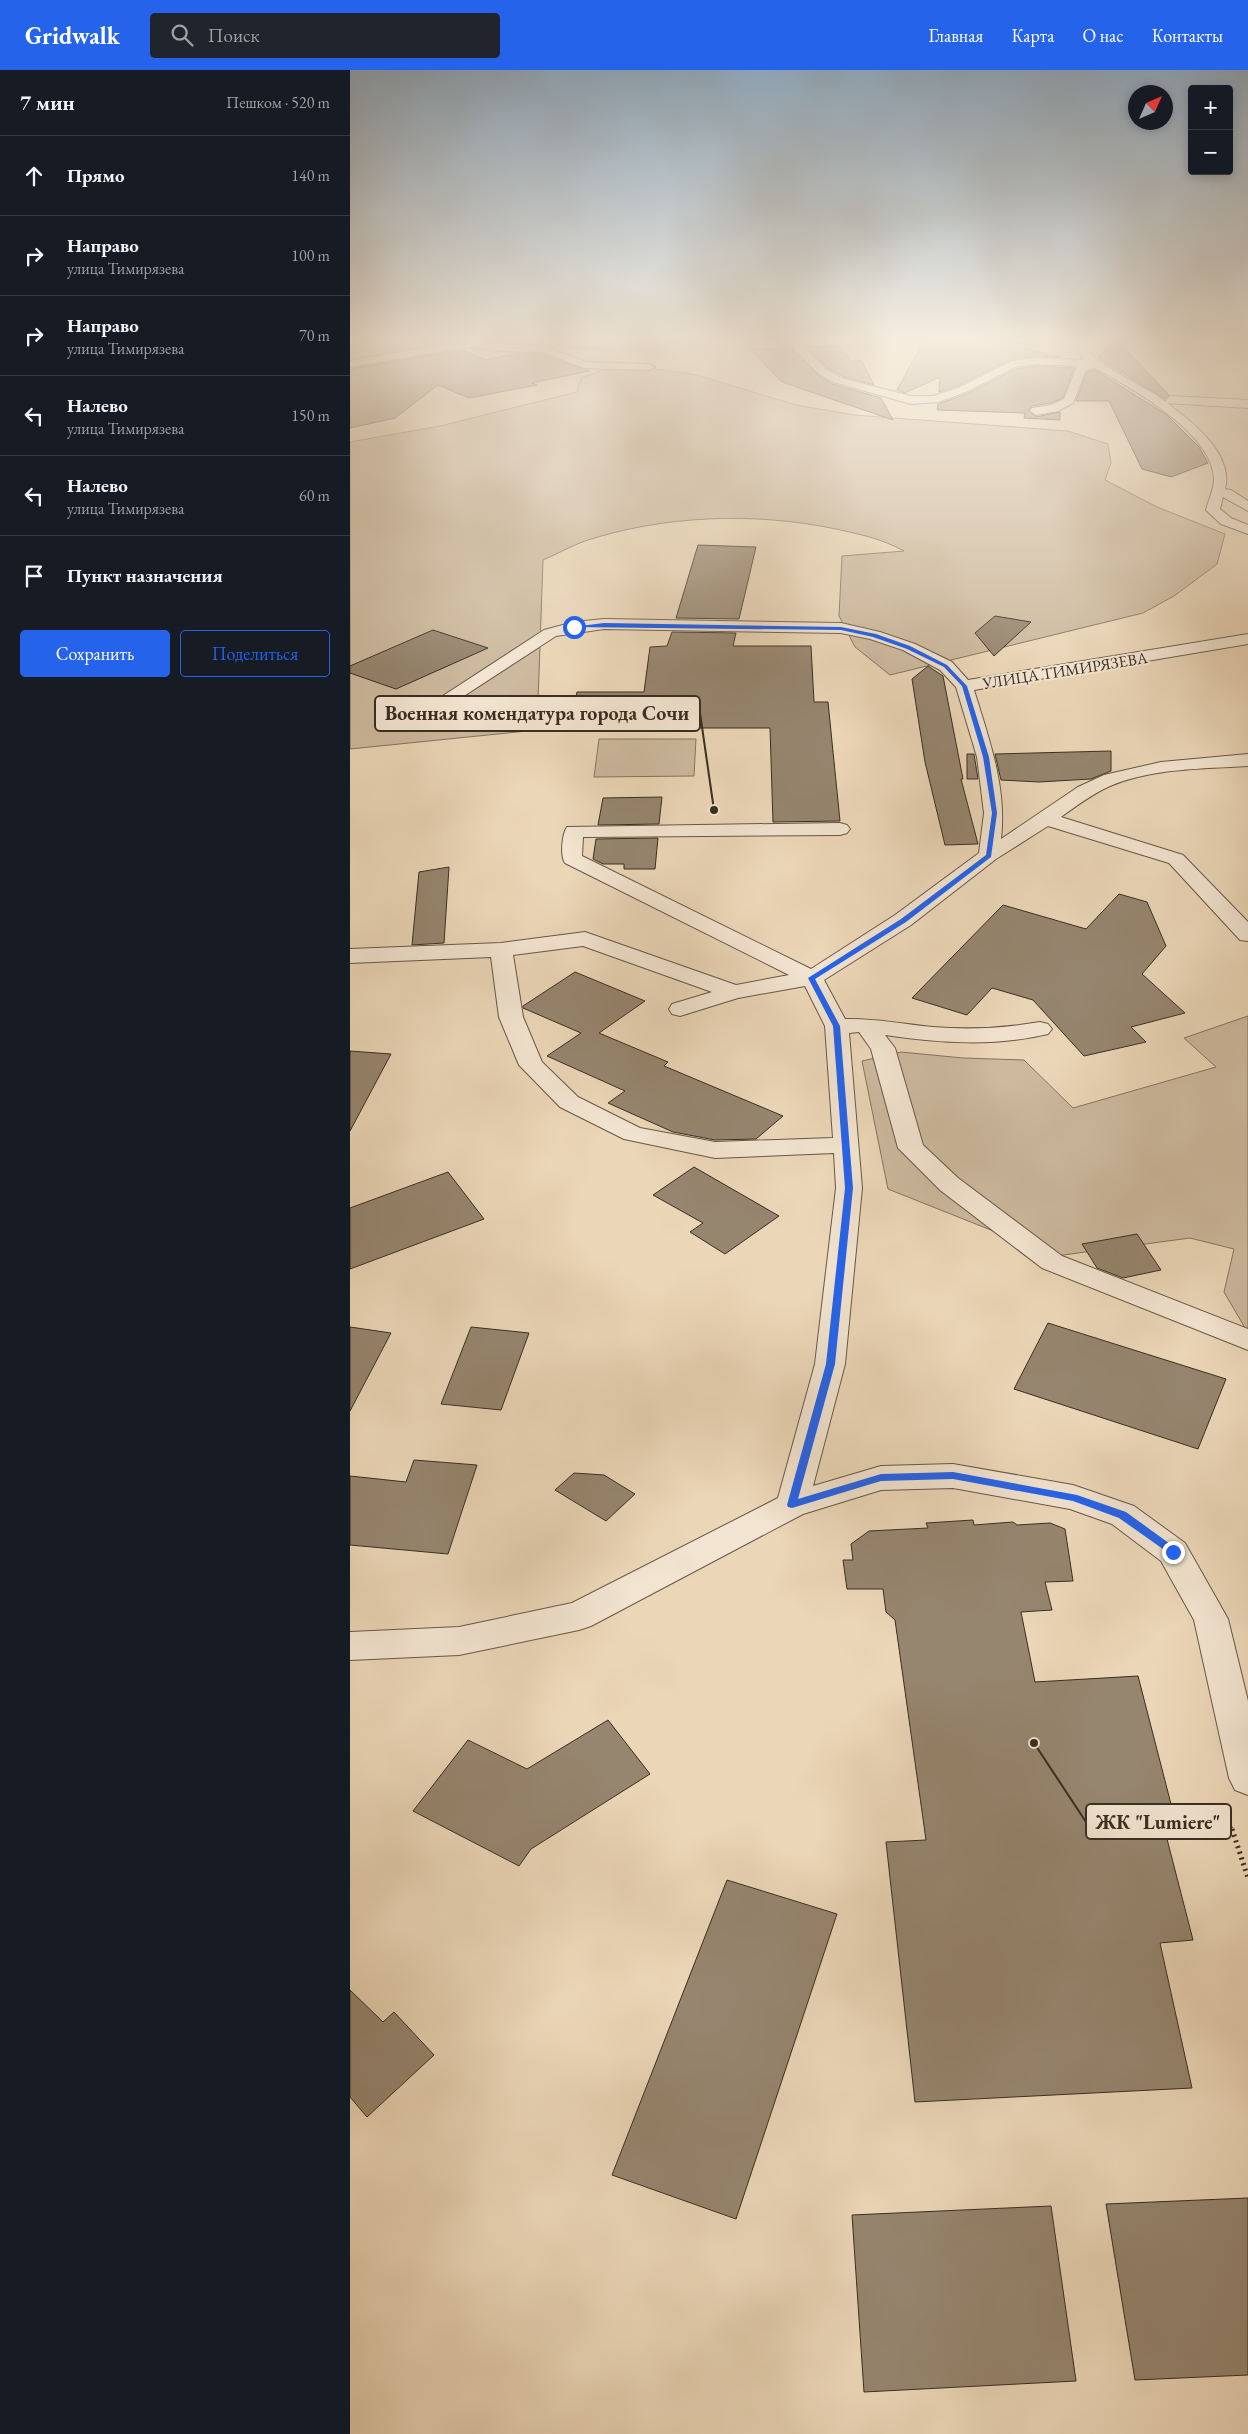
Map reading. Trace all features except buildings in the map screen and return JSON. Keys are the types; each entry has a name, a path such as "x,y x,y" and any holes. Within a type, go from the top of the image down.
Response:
{"street":[{"path":"1248,507 1229,489 1215,502 1213,510 1226,521 1248,530"},
{"path":"444,701 550,633 574,627 604,624 841,628 874,635 909,648 946,666 964,686"},
{"name":"УЛИЦА ТИМИРЯЗЕВА","path":"989,855 994,813 986,757 964,686 1248,639"},
{"path":"680,1009 734,992 812,978 903,920 989,855 1092,788 1110,780 1136,772 1248,760"},
{"path":"1046,819 1176,859 1248,935"},
{"path":"792,1505 830,1364 849,1188 837,1026 812,978 572,859 574,831 840,830"},
{"path":"350,956 501,950 584,940 734,992"},
{"path":"501,950 511,1017 531,1064 569,1102 634,1134 715,1150 846,1145"},
{"path":"837,1026 864,1025 944,1036 1006,1036 1040,1029"},
{"path":"864,1025 883,1048 911,1148 949,1184 1052,1262 1248,1340"},
{"path":"350,1646 459,1641 579,1616 792,1505 881,1478 953,1476 1074,1498 1123,1515 1173,1552 1211,1620 1248,1778"}],"path":[{"path":"1223,1803 1248,1878"}],"shaded area":[{"path":"350,447 1109,447 1111,463 1105,480 1157,507 1225,534 1217,564 1174,596 1143,613 890,675 855,647 839,616 842,556 904,551 879,540 854,533 774,520 742,518 678,521 615,532 585,541 543,560 537,730 350,749"},
{"path":"599,739 696,739 694,776 594,777"},
{"path":"1248,1016 1248,1333 1224,1292 1234,1249 1190,1238 1056,1256 888,1189 862,1061 901,1052 963,1058 1024,1060 1073,1108 1216,1067 1184,1038"}],"place":[{"name":"Военная комендатура города Сочи","path":"714,810"},
{"name":"ЖК \"Lumiere\"","path":"1034,1743"}],"route":[{"path":"574,627 604,624 841,628 874,635 909,648 946,666 964,686 986,757 994,813 989,855 903,920 812,978 837,1026 849,1188 830,1364 792,1505 881,1478 953,1476 1074,1498 1123,1515 1173,1552"}]}
